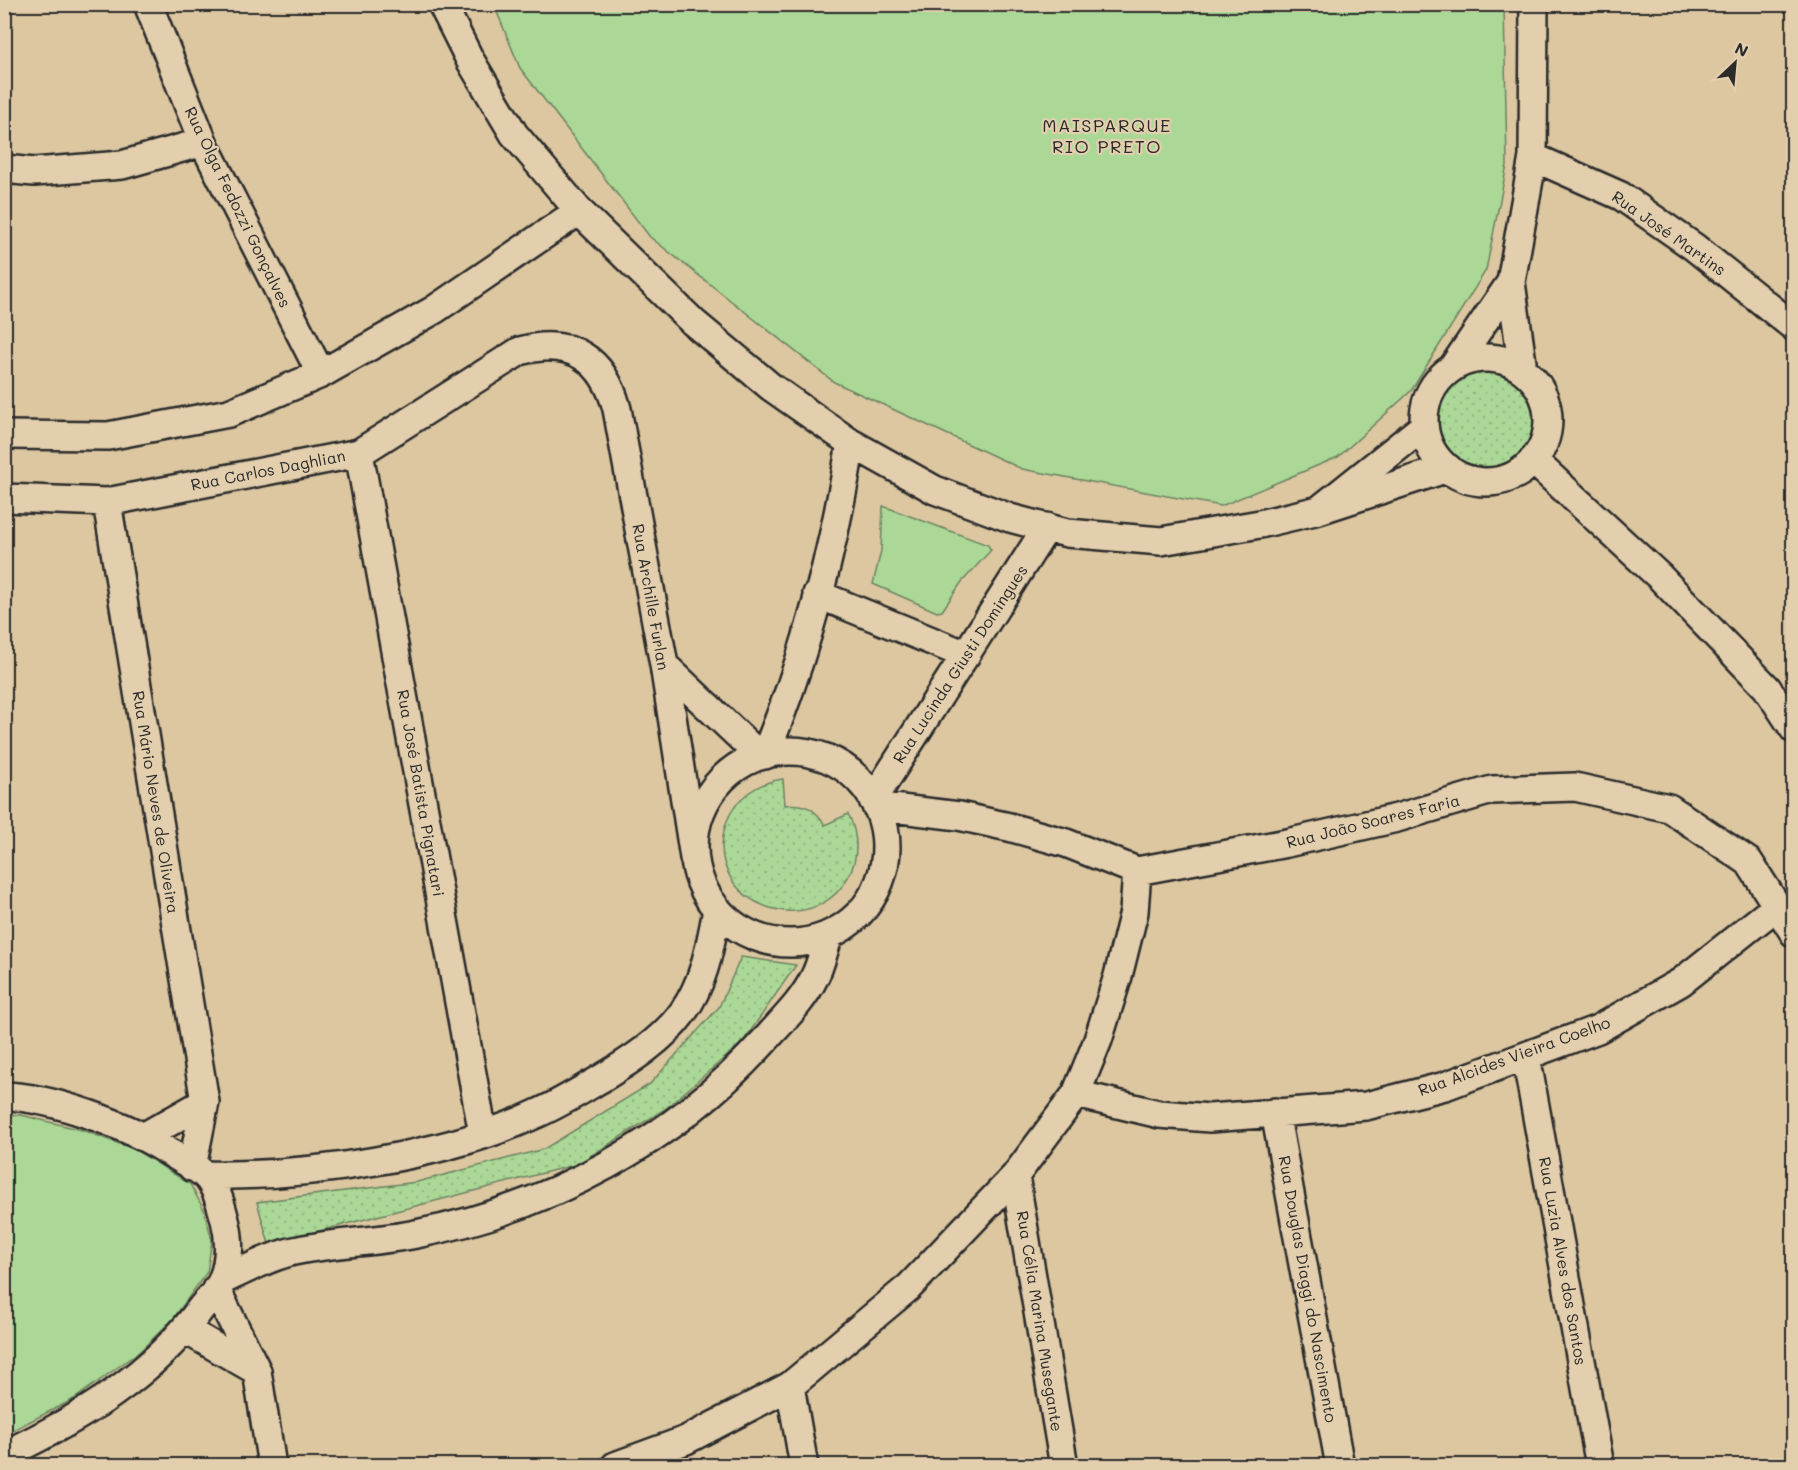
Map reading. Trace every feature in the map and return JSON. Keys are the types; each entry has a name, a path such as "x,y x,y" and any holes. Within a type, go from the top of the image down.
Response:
{"street":[{"name":"Rua Olga Fedozzi Gonçalves","path":"148,4 203,142 321,374"},
{"path":"442,4 470,60 514,134 579,211 693,322 771,387 851,443 935,490 1010,518 1067,533 1161,541 1260,524 1319,510 1448,468"},
{"path":"1523,370 1511,282 1533,158 1534,4"},
{"path":"4,169 34,172 122,165 203,142"},
{"name":"Rua José Martins","path":"1533,158 1621,196 1694,247 1794,327"},
{"path":"4,435 108,436 229,413 321,374 434,310 579,211"},
{"path":"1453,367 1476,358 1501,360 1523,370 1539,389 1548,413 1548,430 1533,460 1508,477 1492,481 1476,481 1448,468 1436,456 1428,442 1424,426 1430,392 1440,378 1453,367 1511,282"},
{"name":"Rua Carlos Daghlian","path":"4,498 107,502 359,453 520,351 538,346 556,346 574,351"},
{"name":"Rua Archille Furlan","path":"574,351 591,361 603,375 612,391 664,665 694,858"},
{"path":"1319,510 1424,426"},
{"path":"763,756 792,688 840,509 851,443"},
{"name":"Rua José Batista Pignatari","path":"359,453 483,1134"},
{"path":"1533,460 1660,577 1767,688 1794,729"},
{"name":"Rua Mário Neves de Oliveira","path":"107,502 205,1102 199,1171"},
{"name":"Rua Lucinda Giusti Domingues","path":"878,812 966,655 1047,527"},
{"path":"817,594 966,655"},
{"path":"664,665 763,756"},
{"path":"786,752 807,753 827,759 861,783 878,812 886,851 875,892 848,924 829,935 806,942 781,943 735,926 717,910 698,877 694,858 697,821 714,788 726,776 763,756 786,752"},
{"name":"Rua João Soares Faria","path":"1137,871 1364,826 1492,790 1575,787 1669,808 1749,862 1794,933"},
{"path":"615,1466 686,1440 790,1386 909,1287 1015,1176 1076,1094 1098,1040 1118,976 1134,912 1137,871 1066,843 1009,827 905,807 878,812"},
{"name":"Rua Alcides Vieira Coelho","path":"1076,1094 1159,1114 1210,1118 1366,1106 1445,1086 1598,1029 1681,982 1777,906"},
{"path":"199,1171 274,1175 420,1152 483,1134 543,1111 627,1063 652,1043 682,1013 700,982 717,910"},
{"path":"220,1284 272,1257 298,1250 416,1234 494,1213 564,1189 607,1166 689,1111 754,1052 790,1012 814,978 829,935"},
{"name":"Rua Luzia Alves dos Santos","path":"1526,1056 1600,1466"},
{"path":"4,1096 23,1096 145,1136 199,1171 219,1198 226,1226 228,1254 220,1284 186,1330 152,1364 120,1390 13,1456"},
{"path":"145,1136 205,1102"},
{"name":"Rua Douglas Diaggi do Nascimento","path":"1275,1112 1340,1466"},
{"name":"Rua Célia Marina Musegante","path":"1015,1176 1064,1466"},
{"path":"220,1284 257,1371 272,1466"},
{"path":"186,1330 257,1371"},
{"path":"790,1386 804,1466"}],"green space":[{"path":"494,5 1504,5 1507,165 1486,270 1411,391 1338,457 1221,506 1022,469 834,382 650,237 520,68"},
{"path":"1486,369 1506,373 1522,384 1533,400 1537,420 1533,440 1522,456 1506,467 1486,471 1466,467 1450,456 1439,440 1435,420 1439,400 1450,384 1466,373"},
{"path":"883,506 988,545 991,550 961,583 942,611 937,612 873,584 881,551"},
{"path":"783,779 785,805 809,808 825,825 848,814 856,838 854,863 839,890 818,906 793,911 768,907 746,895 730,876 722,851 727,821 736,805 749,792"},
{"path":"741,957 796,965 743,1042 665,1109 578,1164 269,1244 257,1202 417,1182 544,1149 650,1084 719,1007"},
{"path":"5,1115 21,1115 82,1130 136,1150 190,1184 204,1210 212,1240 207,1272 173,1319 140,1351 74,1399 5,1434"}],"district":[{"name":"MAISPARQUE RIO PRETO","path":"1107,136"}]}
